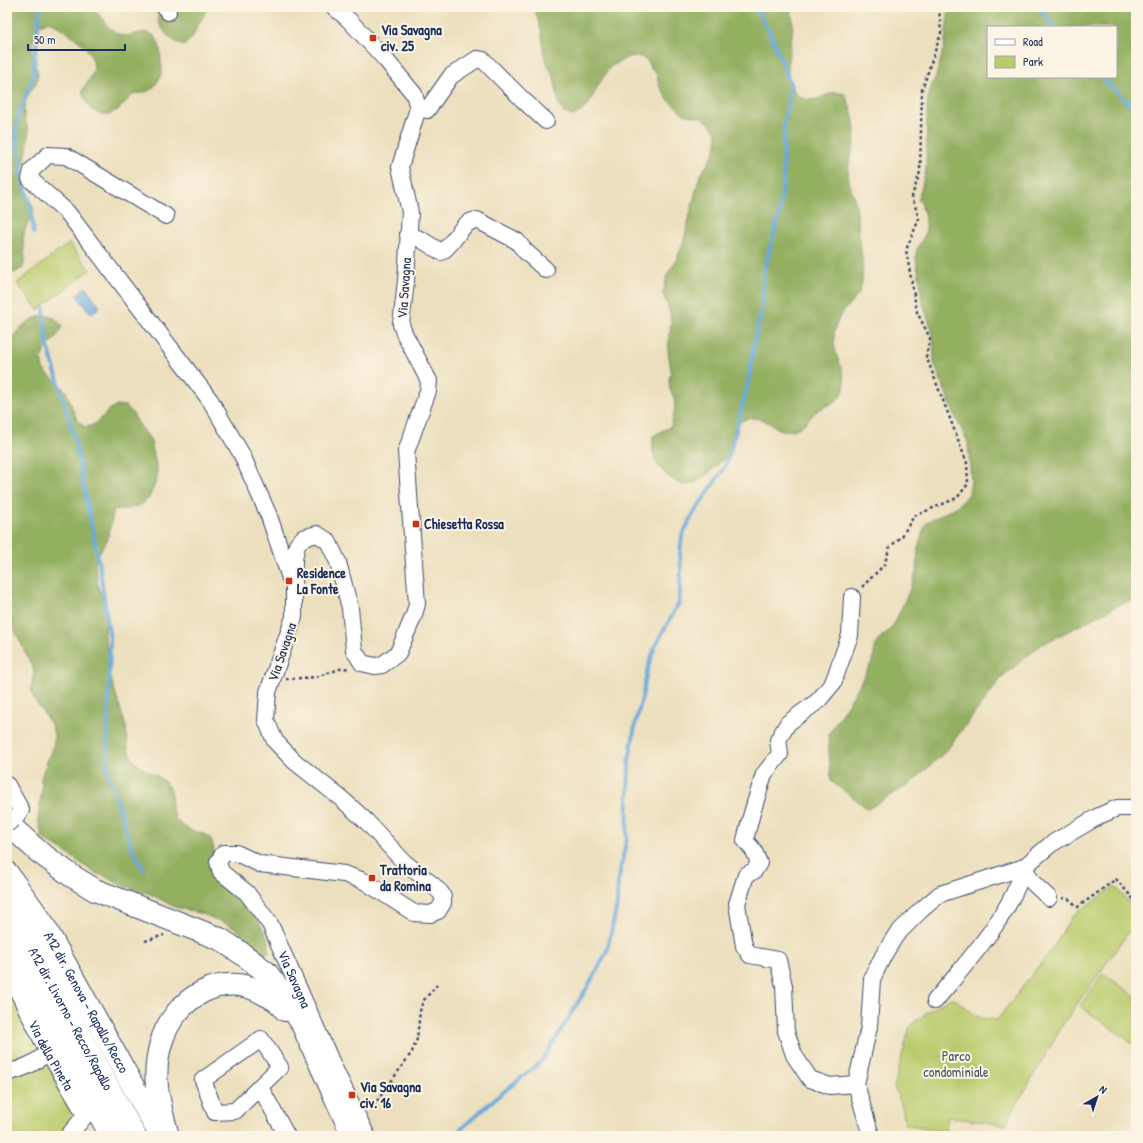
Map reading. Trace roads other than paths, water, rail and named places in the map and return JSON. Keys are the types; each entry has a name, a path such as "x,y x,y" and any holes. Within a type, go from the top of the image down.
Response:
{"highway":[{"path":"9,822 39,852 72,876 96,890 220,939 266,972 285,997 301,1022 346,1136"},
{"name":"A12 dir. Genova - Rapallo/Recco","path":"7,873 42,922 161,1136"},
{"name":"A12 dir. Livorno - Recco/Rapallo","path":"7,902 135,1136"},
{"path":"7,939 111,1136"},
{"path":"168,1136 155,1084 156,1063 161,1042 171,1019 186,1002 205,990 226,984 241,985 260,991 281,1004 292,1019 346,1136"}],"street":[{"path":"334,7 350,20 386,60 414,94 418,108 427,110 450,76 477,59 483,60 546,121"},
{"name":"Via Savagna","path":"367,1136 335,1070 270,924 247,893 221,872 218,862 224,853 236,853 260,864 344,874 364,882 414,913 430,914 438,911 443,903 443,898 433,885 404,862 367,822 343,800 294,761 275,741 266,720 268,692 294,618 294,559 296,545 303,538 317,534 328,541 338,562 350,608 354,650 362,663 375,666 382,665 398,652 414,615 417,604 406,452 428,391 429,381 404,333 402,324 410,212 400,167 418,108"},
{"path":"166,216 66,156 48,155 32,170 30,179 67,212 210,400 242,455 269,516 294,589"},
{"path":"408,234 422,240 441,252 448,247 466,224 472,220 477,220 517,241 525,252 546,270"},
{"path":"852,597 850,635 833,683 818,701 788,724 778,740 780,754 764,774 745,840 754,851 759,863 754,871 746,875 738,904 744,946 750,955 778,960 784,986 786,1031 794,1055 810,1079 830,1086 856,1084"},
{"path":"7,785 21,810 19,814 9,822"},
{"path":"871,1136 856,1084 869,1027 872,978 896,935 940,894 1024,866 1050,844 1099,816 1117,808 1136,808"},
{"path":"1024,866 1032,882 1049,898"},
{"path":"935,1001 1009,905 1020,882 1024,866"},
{"name":"Via della Pineta","path":"7,970 48,1052 85,1116 68,1136"},
{"path":"261,1039 280,1067 260,1087 235,1111 215,1112 203,1080 261,1039"},
{"path":"7,1073 21,1069 35,1062 48,1052"},
{"path":"260,1087 287,1136"}],"water":[{"path":"86,287 100,307 91,314 76,295"}],"waterway":[{"path":"34,233 30,205 23,181 16,134 18,116 33,77 40,7"},
{"path":"455,1136 491,1102 542,1061 593,978 607,951 617,905 618,882 627,837 629,761 647,671 655,646 679,603 681,571 680,552 682,536 692,516 726,465 735,435 748,383 755,338 762,307 763,274 779,215 783,185 784,123 791,85 770,33 755,7"},
{"path":"1038,7 1054,26"},
{"path":"1102,78 1136,110"},
{"path":"44,308 47,343 74,436 99,563 110,639 107,769 131,845 143,869"}],"place":[{"name":"Via Savagna civ. 25","path":"373,38"},
{"name":"Chiesetta Rossa","path":"416,524"},
{"name":"Residence La Fonte","path":"289,581"},
{"name":"Trattoria da Romina","path":"372,878"},
{"name":"Via Savagna civ. 16","path":"352,1095"}],"park label":[{"name":"Parco condominiale","path":"956,1064"}]}
